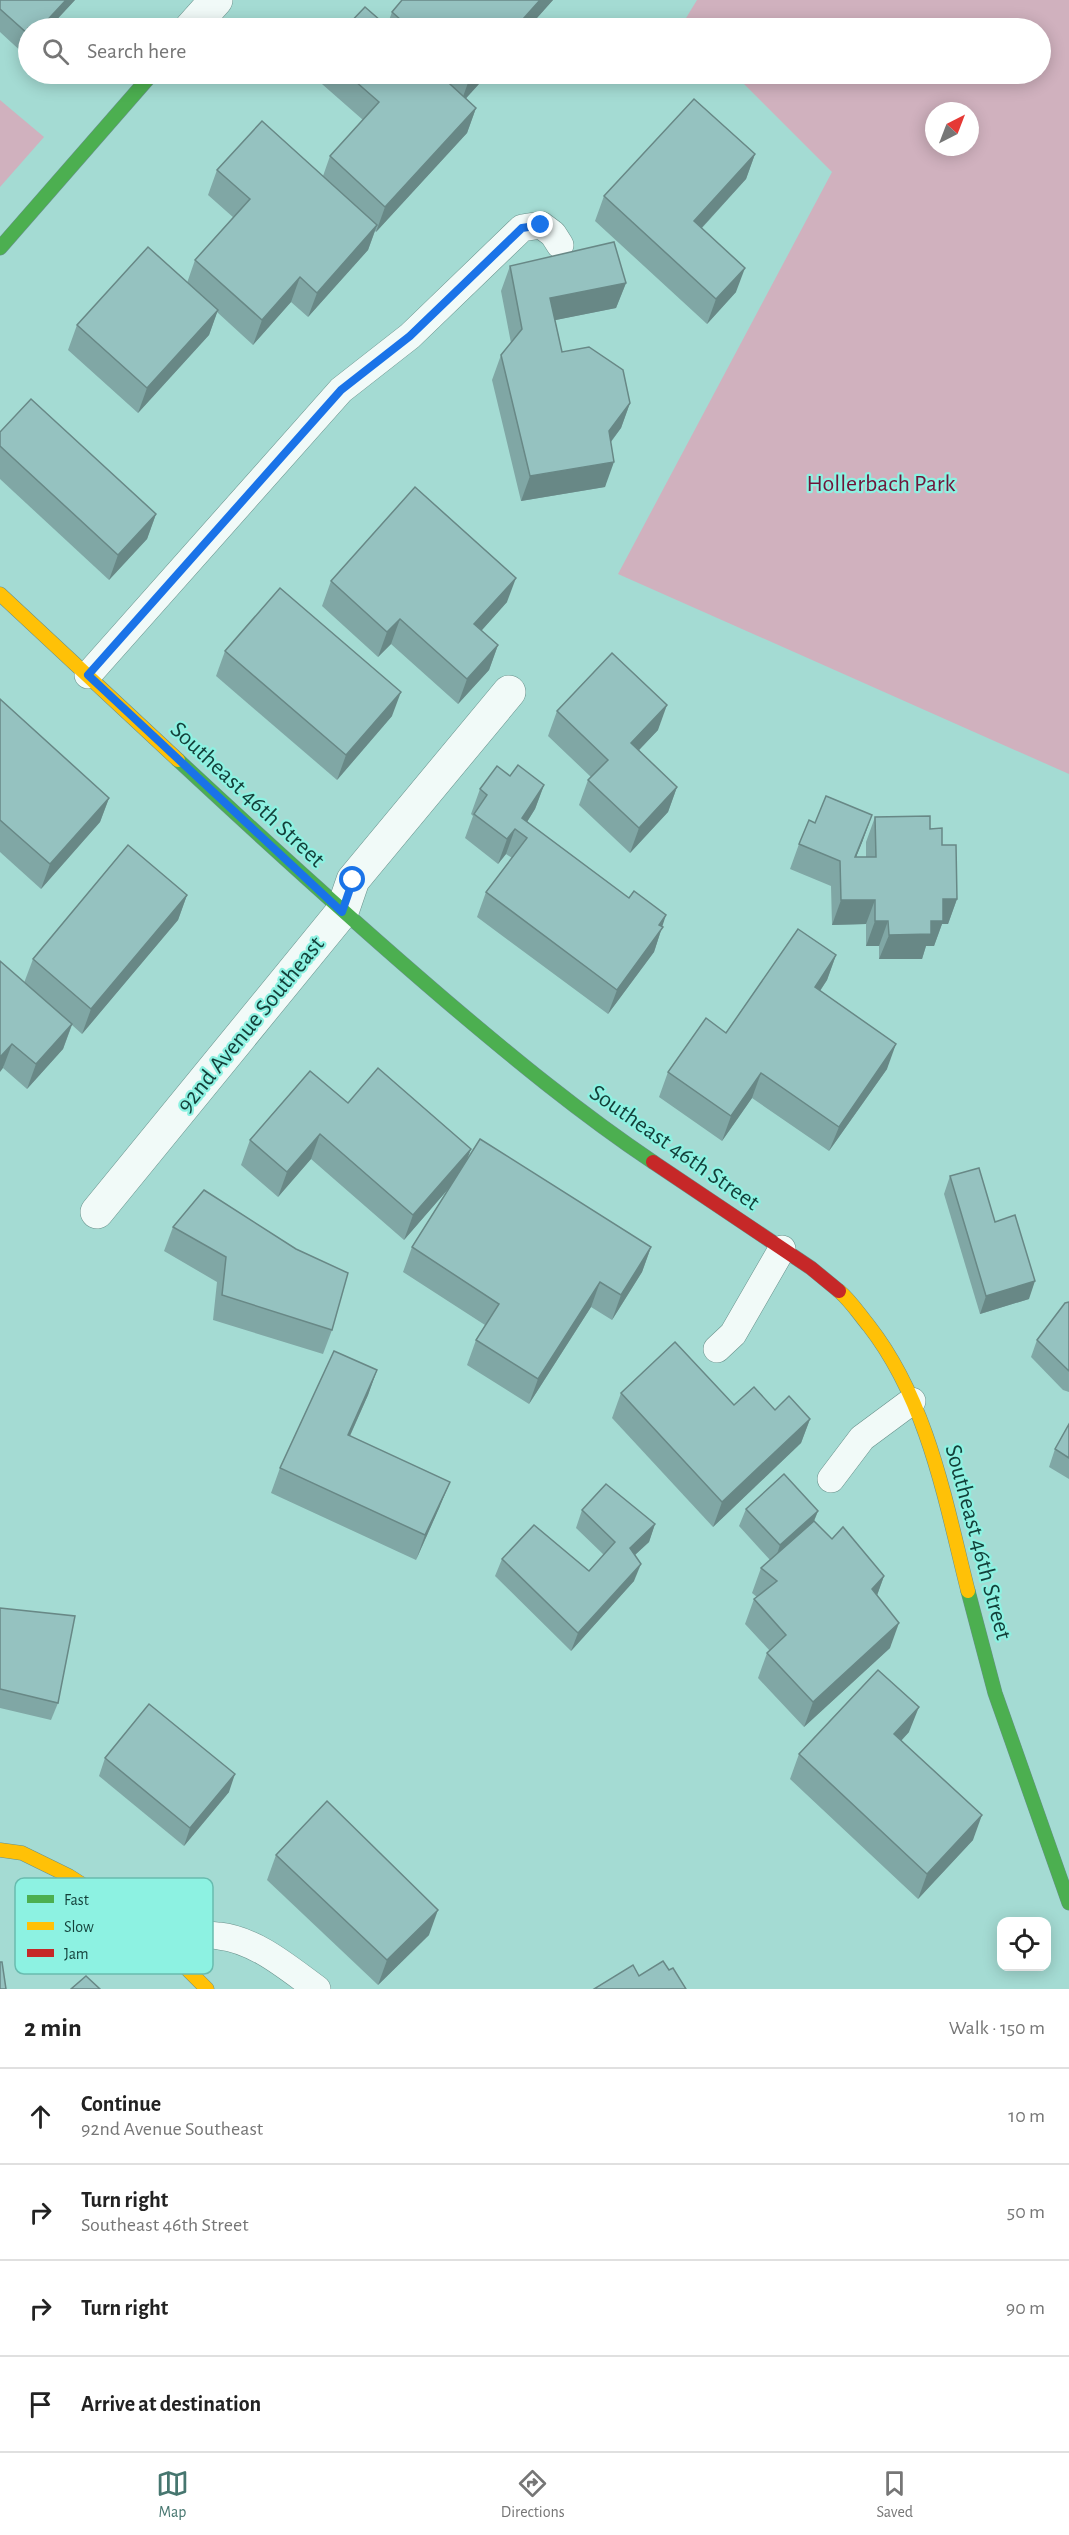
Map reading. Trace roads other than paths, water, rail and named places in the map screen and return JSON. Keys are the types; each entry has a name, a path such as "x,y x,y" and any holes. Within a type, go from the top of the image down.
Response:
{"street":[{"path":"200,18 216,0"},
{"path":"0,248 143,84"},
{"name":"Southeast 46th Street","path":"0,594 342,912 513,1058 600,1125 811,1268 848,1299 889,1352 928,1436 995,1693 1069,1903"},
{"name":"92nd Avenue Southeast","path":"97,1212 342,912 353,880 509,692"},
{"path":"0,1850 22,1853 72,1878"},
{"path":"192,1974 207,1989"}],"lane":[{"path":"88,675 341,390 410,336 522,228 541,225 553,234 560,245"},
{"path":"717,1350 733,1334 782,1249"},
{"path":"831,1479 862,1438 912,1401"},
{"path":"213,1935 235,1939 276,1959 317,1989"}],"park label":[{"name":"Hollerbach Park","path":"881,483"}]}
